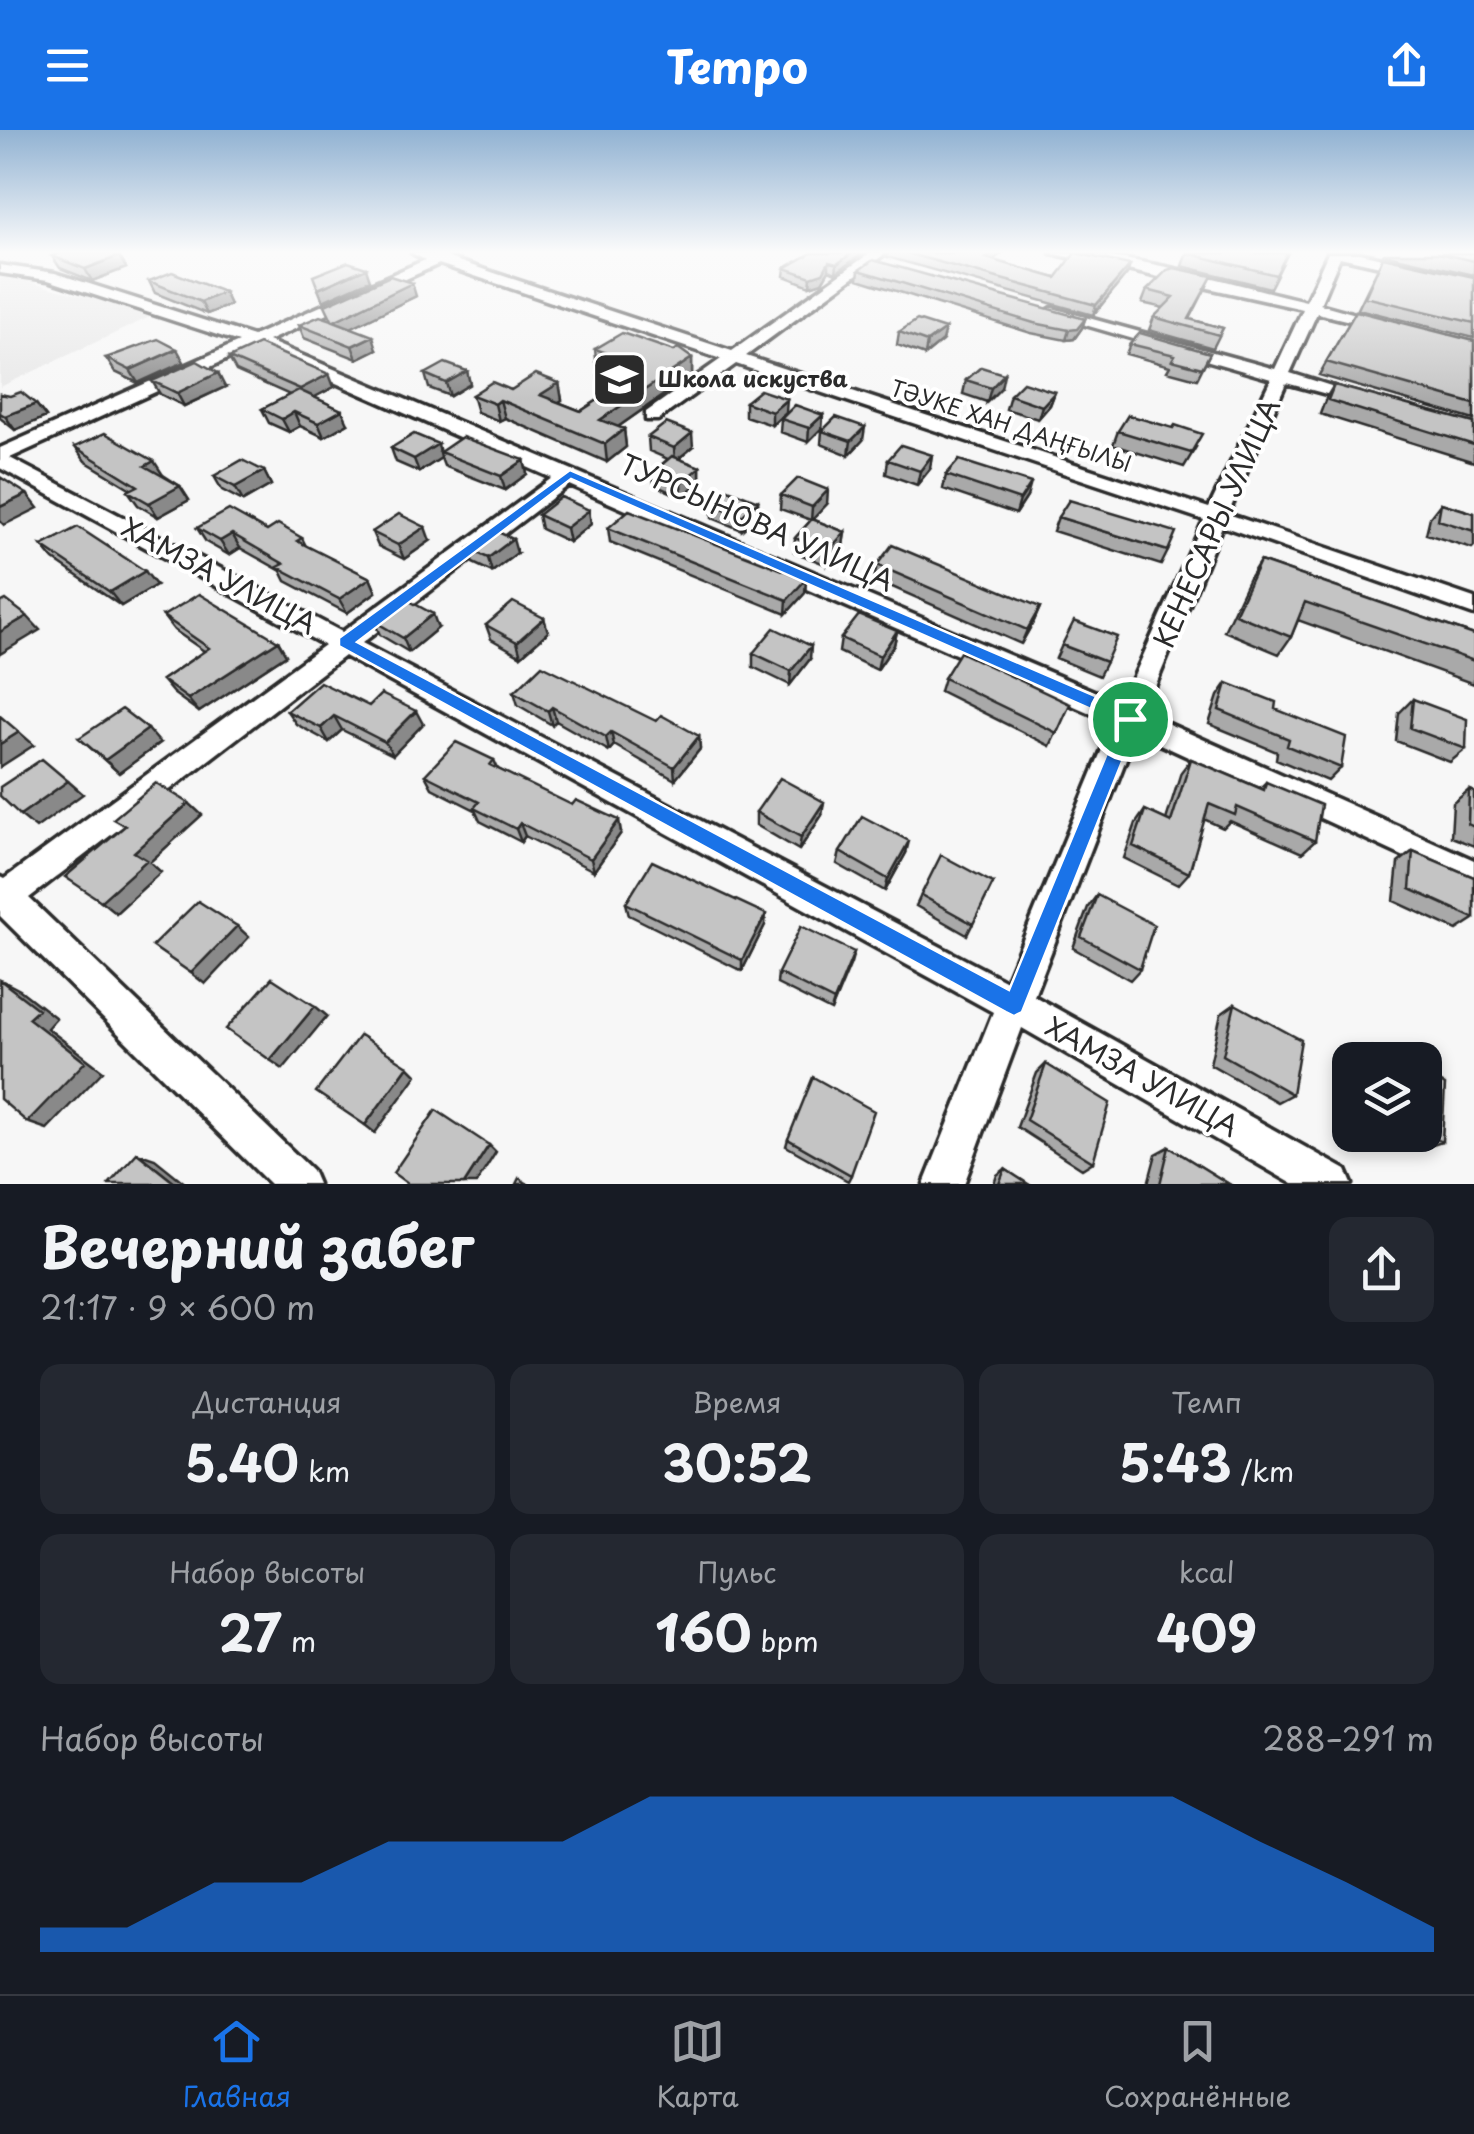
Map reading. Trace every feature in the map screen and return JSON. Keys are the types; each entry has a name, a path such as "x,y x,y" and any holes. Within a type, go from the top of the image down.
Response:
{"street":[{"name":"ТУРСЫНОВА УЛИЦА","path":"132,302 256,342 570,474 1130,719 1474,875"},
{"path":"0,457 335,302"},
{"name":"ТӘУКЕ ХАН ДАҢҒЫЛЫ","path":"564,302 1216,517 1474,607"},
{"path":"652,416 813,302"},
{"path":"1292,302 1404,330"},
{"name":"КЕНЕСАРЫ УЛИЦА","path":"944,1184 1130,719 1216,517 1314,302"},
{"path":"1042,311 1380,403"},
{"name":"ХАМЗА УЛИЦА","path":"0,457 1014,1004 1332,1184"},
{"path":"298,1184 2,897 570,474"}],"shaded area":[{"path":"0,302 108,302 156,314 0,387"}],"building":[{"path":"373,302 334,321 373,336 352,346 299,325 320,316 332,320 325,305"},
{"path":"965,302 1025,302 1085,319 1077,329 1069,330"},
{"path":"1169,302 1198,302 1189,319 1223,328 1219,335 1154,317"},
{"path":"1387,302 1474,302 1474,323"},
{"path":"1356,311 1474,341 1474,404 1326,362"},
{"path":"917,320 945,329 927,342 899,332"},
{"path":"622,333 674,351 678,348 692,358 600,420 624,429 605,444 500,400 495,404 472,395 492,382 511,390 536,374 559,383 540,395 581,411 633,377 596,362 610,354 595,349"},
{"path":"1140,333 1210,353 1202,368 1172,360 1175,355 1130,344"},
{"path":"158,339 177,349 130,370 106,358"},
{"path":"259,344 329,374 300,389 229,358"},
{"path":"197,361 218,373 177,393 152,381"},
{"path":"445,363 467,371 446,383 425,374"},
{"path":"981,367 1004,374 991,388 966,380"},
{"path":"1023,382 1055,392 1042,406 1010,395"},
{"path":"1334,385 1474,423 1474,445 1328,400"},
{"path":"299,390 342,410 318,423 294,412 282,419 262,409"},
{"path":"760,390 787,399 772,412 745,402"},
{"path":"21,392 36,404 5,416 0,413 0,394"},
{"path":"795,405 823,415 809,428 781,419"},
{"path":"1128,415 1202,434 1191,453 1118,431"},
{"path":"836,417 865,427 851,441 822,431"},
{"path":"666,423 692,433 674,448 648,437"},
{"path":"105,433 154,461 145,466 180,486 149,503 128,491 138,486 75,447"},
{"path":"414,434 438,444 414,459 391,448"},
{"path":"462,437 524,460 501,476 440,452"},
{"path":"901,445 932,455 920,471 888,460"},
{"path":"672,456 700,467 681,483 653,472"},
{"path":"242,460 264,471 235,487 214,476"},
{"path":"959,460 1031,483 1020,500 946,475"},
{"path":"0,477 27,494 0,507"},
{"path":"798,478 828,490 812,507 781,495"},
{"path":"728,489 758,501 742,516 712,504"},
{"path":"561,497 589,510 566,528 538,515"},
{"path":"1069,500 1176,532 1168,551 1058,517"},
{"path":"1441,503 1474,513 1474,531 1438,520"},
{"path":"229,510 267,531 278,524 302,538 297,541 370,578 339,599 278,567 284,564 232,534 220,541 197,528"},
{"path":"629,510 806,579 787,600 608,528"},
{"path":"399,514 425,527 398,545 372,532"},
{"path":"812,519 845,532 828,551 795,538"},
{"path":"78,527 145,571 110,592 42,546"},
{"path":"494,530 513,539 488,558 469,549"},
{"path":"892,545 1040,607 1027,630 877,565"},
{"path":"1260,561 1474,635 1474,661 1305,602 1291,637 1235,614"},
{"path":"199,594 278,641 188,699 162,680 209,648 163,616"},
{"path":"404,598 433,614 403,638 374,621"},
{"path":"6,600 27,616 0,632 0,603"},
{"path":"513,602 544,618 517,642 486,625"},
{"path":"859,615 897,631 880,656 841,638"},
{"path":"1074,621 1117,637 1106,662 1062,645"},
{"path":"774,628 811,646 791,671 753,653"},
{"path":"960,652 1070,704 1057,733 944,678"},
{"path":"542,665 656,721 661,715 699,736 674,767 611,732 606,737 552,707 548,711 514,692"},
{"path":"320,682 369,706 381,694 416,711 385,742 334,716 321,728 287,711"},
{"path":"1227,683 1276,702 1275,709 1346,737 1341,768 1287,746 1289,739 1219,710"},
{"path":"1413,699 1467,719 1466,749 1410,728"},
{"path":"122,709 148,729 105,760 79,738"},
{"path":"0,716 19,732 0,744"},
{"path":"456,742 494,760 490,765 572,805 576,800 619,820 591,859 520,823 516,829 474,808 479,802 425,775"},
{"path":"42,759 68,781 20,815 0,796 0,787"},
{"path":"1191,759 1264,790 1266,782 1321,805 1315,841 1237,807 1235,815 1209,804 1189,873 1133,846 1145,810 1171,822"},
{"path":"780,778 824,802 801,837 756,812"},
{"path":"156,783 189,803 134,852 147,860 101,901 65,877 125,826 113,819"},
{"path":"1469,790 1474,792 1474,827 1468,824"},
{"path":"862,816 909,841 888,879 840,852"},
{"path":"1413,851 1474,877 1474,918 1410,889"},
{"path":"941,855 993,883 973,924 921,895"},
{"path":"652,861 766,914 742,960 626,903"},
{"path":"1097,895 1154,925 1140,969 1081,937"},
{"path":"198,901 237,926 191,973 152,946"},
{"path":"801,926 854,952 834,1001 778,973"},
{"path":"272,978 315,1006 270,1060 226,1029"},
{"path":"0,980 38,1009 28,1018 85,1062 27,1122 0,1099"},
{"path":"1235,1004 1301,1040 1292,1094 1223,1055"},
{"path":"360,1035 408,1066 365,1125 316,1092"},
{"path":"1046,1064 1110,1103 1093,1162 1026,1120"},
{"path":"813,1077 874,1111 851,1175 788,1139"},
{"path":"1442,1083 1445,1085 1442,1142"},
{"path":"436,1110 489,1145 464,1184 408,1184 393,1173"},
{"path":"1169,1147 1229,1184 1160,1184"},
{"path":"137,1153 176,1184 109,1184"},
{"path":"1005,1169 1028,1184 999,1184"}],"place":[{"name":"Школа искуства","path":"619,379"}],"route":[{"path":"570,474 1130,719 1014,1004 344,642 570,474"}]}
